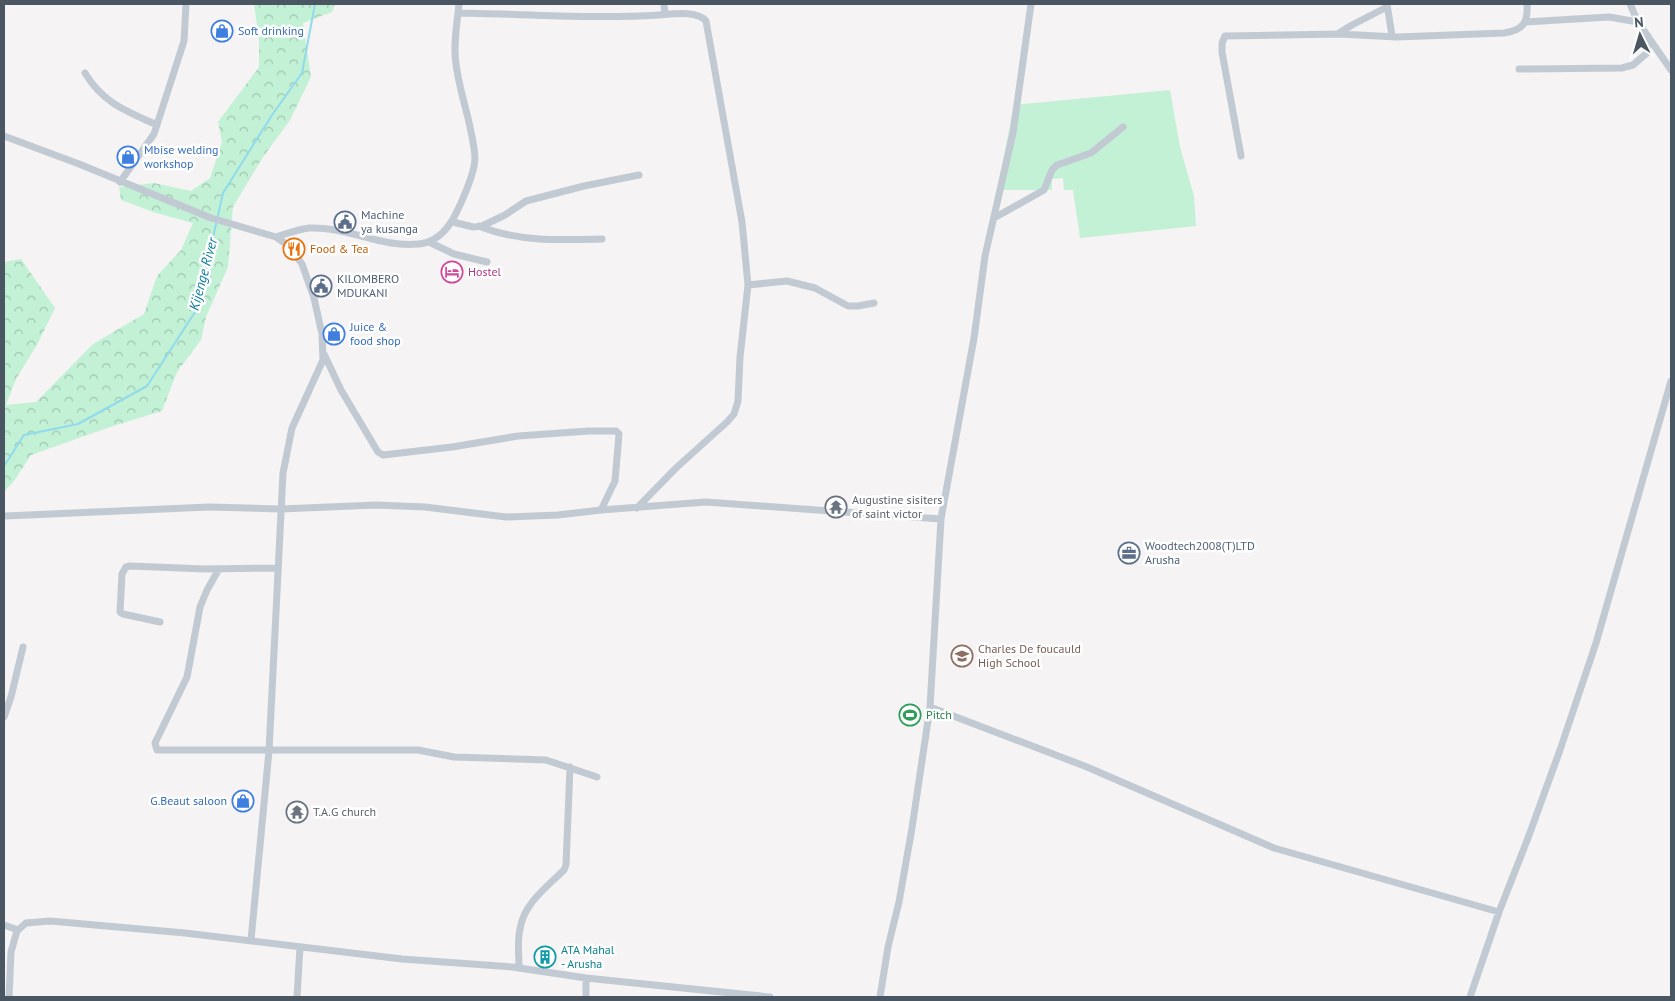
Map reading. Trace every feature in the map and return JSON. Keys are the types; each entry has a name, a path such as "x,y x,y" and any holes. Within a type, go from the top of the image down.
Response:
{"street":[{"path":"120,182 150,141 157,125 184,41 186,4"},
{"path":"276,236 309,228 325,229 404,244 418,244 429,242 453,222 468,187 475,159 454,48 459,4"},
{"path":"664,4 665,14"},
{"path":"880,997 912,828 930,707 941,519 974,338 985,256 1013,133 1031,4"},
{"path":"1526,22 1527,4"},
{"path":"1630,4 1638,22 1671,70"},
{"path":"1339,34 1387,6 1392,36"},
{"path":"458,13 621,17 696,14 702,16 706,21 742,222 748,284 740,357 738,401 734,414 727,422 676,468 637,508"},
{"path":"1241,156 1222,52 1222,39 1225,36 1339,34 1392,36 1504,33 1516,30 1526,22 1609,18 1638,22"},
{"path":"1519,69 1600,68 1633,65 1647,53 1648,36"},
{"path":"85,73 94,88 101,95 122,109 157,125"},
{"path":"994,218 1040,194 1046,186 1052,170 1057,165 1091,153 1123,127"},
{"path":"4,136 211,218 276,236 295,254 308,278 318,314 324,354 323,362 290,435 283,473 268,751 251,940"},
{"path":"453,222 468,226 479,226 497,220 526,200 640,175"},
{"path":"479,226 490,231 530,238 559,240 602,239"},
{"path":"429,242 454,254 487,262"},
{"path":"748,284 787,281 816,288 848,306 874,303"},
{"path":"324,354 343,394 378,452 383,455 452,447 518,436 589,431 618,432 615,481 601,510"},
{"path":"1470,997 1596,643 1671,381"},
{"path":"5,516 202,507 281,509 406,506 506,517 558,515 601,510 722,502 941,519"},
{"path":"160,622 120,612 123,569 130,566 219,569 278,568"},
{"path":"219,569 206,590 200,607 187,677 155,743 155,747 159,751 411,750 454,757 546,760 597,777"},
{"path":"4,717 14,690 23,647"},
{"path":"930,707 1087,767 1274,848 1499,912"},
{"path":"519,968 519,931 525,912 532,902 564,870 566,865 570,768"},
{"path":"9,997 11,952 18,930 26,923 50,921 251,940 402,959 519,968 586,978 770,997"},
{"path":"4,925 18,930"},
{"path":"297,997 300,947"},
{"path":"586,978 586,997"}],"green space":[{"path":"254,4 335,4 332,12 303,23 311,77 290,120 261,160 233,207 228,267 206,317 201,340 177,372 162,411 31,455 14,481 4,492 4,262 21,259 55,308 38,343 16,379 6,405 36,402 93,344 144,314 157,276 181,250 193,223 156,213 121,200 119,187 154,183 191,191 210,178 222,142 218,122 259,67 259,41"},
{"path":"1170,90 1180,147 1194,196 1196,226 1080,238 1073,190 1064,190 1063,178 1052,179 1052,190 997,190 1014,105"}],"waterway":[{"name":"Kijenge River","path":"4,466 24,435 78,424 147,386 197,309 223,193 272,115 302,73 315,4"}],"place":[{"name":"Soft drinking","path":"222,31"},
{"name":"Mbise welding workshop","path":"128,157"},
{"name":"Machine ya kusanga","path":"345,222"},
{"name":"Food & Tea","path":"294,249"},
{"name":"Hostel","path":"452,272"},
{"name":"KILOMBERO MDUKANI","path":"321,286"},
{"name":"Juice & food shop","path":"334,334"},
{"name":"Augustine sisiters of saint victor","path":"836,507"},
{"name":"Woodtech2008(T)LTD Arusha","path":"1129,553"},
{"name":"Charles De foucauld High School","path":"962,656"},
{"name":"Pitch","path":"910,715"},
{"name":"G.Beaut saloon","path":"243,801"},
{"name":"T.A.G church","path":"297,812"},
{"name":"ATA Mahal - Arusha","path":"545,957"}]}
